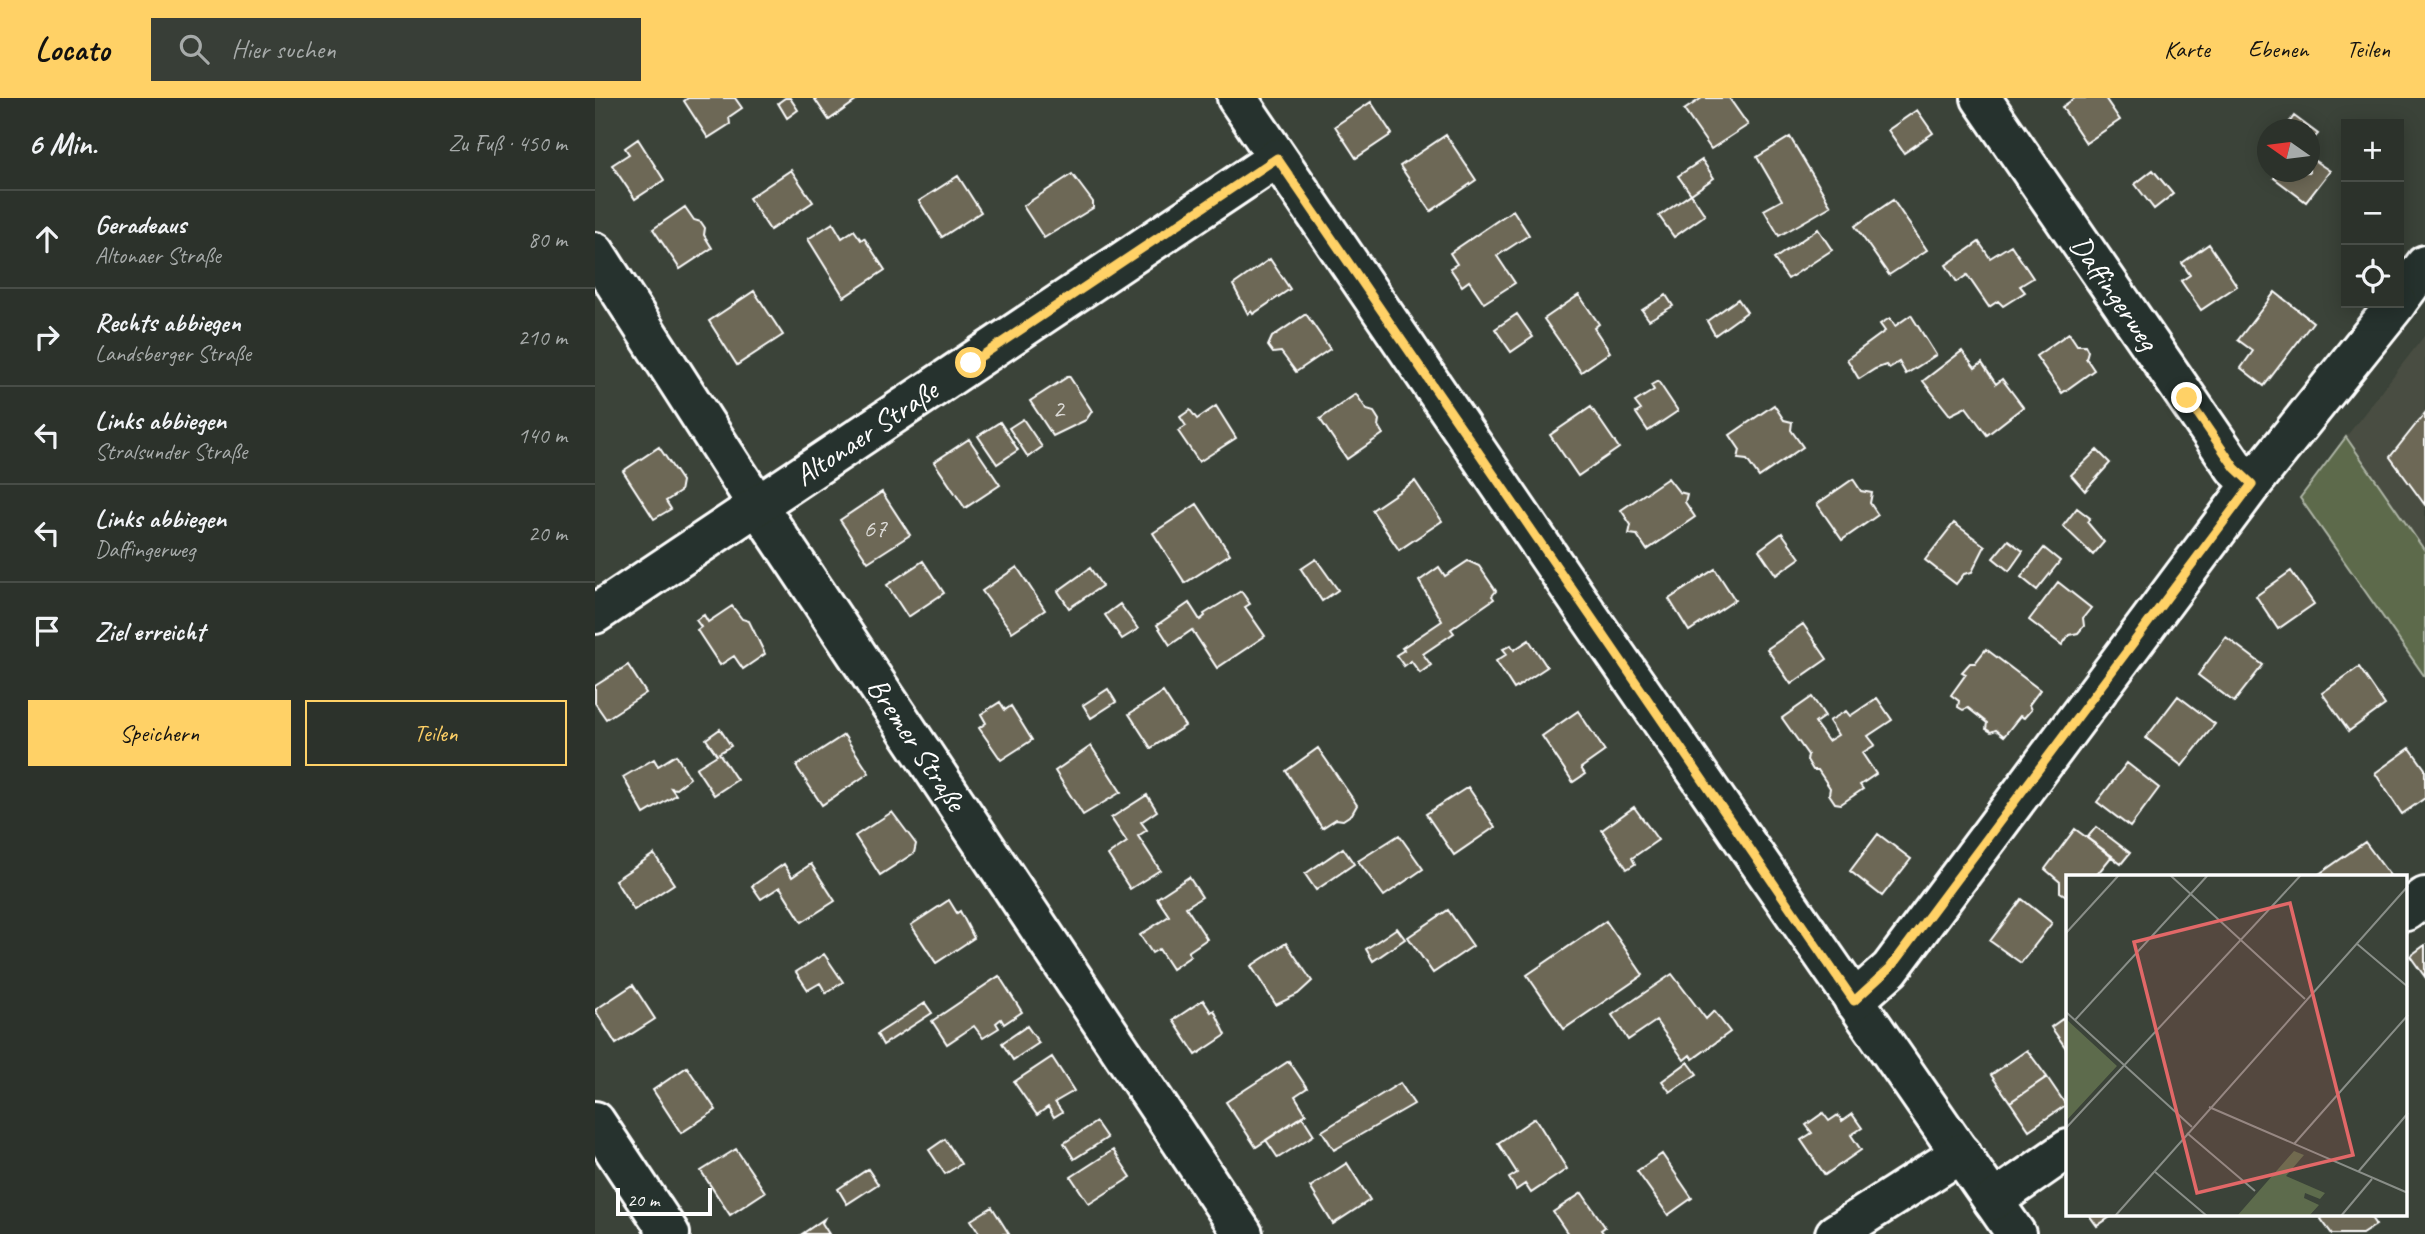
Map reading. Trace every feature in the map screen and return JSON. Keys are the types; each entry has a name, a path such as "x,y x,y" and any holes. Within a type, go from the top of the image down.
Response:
{"street":[{"path":"1237,98 2016,1234"},
{"name":"Daffingerweg","path":"1981,98 2235,468 2252,484"},
{"name":"Altonaer Straße","path":"595,614 1277,158"},
{"name":"Bremer Straße","path":"595,252 758,506 1243,1234"},
{"path":"2404,293 2425,265"},
{"path":"1854,1001 1890,968 2252,484 2392,308"},
{"path":"2407,910 2425,897"},
{"path":"595,1121 670,1234"},
{"path":"1993,1201 2066,1150"},
{"path":"1835,1234 1961,1153"}],"shaded area":[{"path":"2425,335 2425,551 2346,437"}],"green space":[{"path":"2346,437 2425,551 2425,677 2300,498"}],"building":[{"path":"688,98 735,98 742,108 729,117 730,124 708,138 684,101"},
{"path":"790,98 798,110 787,118 778,103"},
{"path":"814,98 860,98 829,120"},
{"path":"1702,98 1729,98 1748,125 1711,149 1684,110"},
{"path":"2075,98 2105,98 2120,120 2086,143 2062,107"},
{"path":"1371,102 1392,134 1356,158 1335,126"},
{"path":"1917,110 1933,133 1904,153 1888,130"},
{"path":"1446,135 1476,180 1431,211 1400,166"},
{"path":"1790,137 1831,206 1779,236 1764,210 1782,200 1757,157"},
{"path":"638,139 664,180 635,199 612,165 629,154 625,148"},
{"path":"1702,160 1714,178 1691,194 1678,176"},
{"path":"2320,164 2330,171 2306,202 2279,182 2320,182"},
{"path":"791,170 813,202 770,230 749,198"},
{"path":"2153,170 2173,194 2154,209 2135,184"},
{"path":"1072,174 1093,202 1093,208 1044,238 1023,206"},
{"path":"958,176 981,212 942,237 919,201"},
{"path":"1691,194 1705,215 1674,237 1659,216"},
{"path":"1893,200 1927,250 1889,275 1855,226"},
{"path":"685,207 694,220 701,222 705,228 704,235 712,248 680,269 653,229"},
{"path":"1513,210 1529,235 1497,256 1515,283 1484,303 1469,281 1462,286 1450,268 1457,264 1450,253"},
{"path":"833,223 842,238 854,230 861,240 864,238 885,270 844,297 808,239"},
{"path":"1818,229 1832,250 1788,279 1774,259"},
{"path":"1979,242 1990,258 2011,245 2033,278 2020,286 2025,292 2003,306 1998,301 1989,307 1967,275 1957,282 1946,265"},
{"path":"2209,244 2237,286 2201,310 2181,281 2190,275 2182,263"},
{"path":"1270,259 1290,289 1253,314 1251,311 1248,314 1233,285"},
{"path":"754,291 783,335 737,365 709,321"},
{"path":"2275,292 2313,322 2264,386 2241,368 2253,351 2238,340"},
{"path":"1579,295 1599,324 1594,328 1610,352 1581,372 1544,319"},
{"path":"1666,295 1673,306 1649,320 1642,310"},
{"path":"1738,299 1747,312 1715,335 1707,321"},
{"path":"1306,314 1330,349 1296,372 1281,352 1273,353 1268,346 1272,337"},
{"path":"1517,314 1533,337 1511,352 1495,329"},
{"path":"1911,315 1936,355 1906,374 1899,362 1889,368 1886,365 1875,369 1859,379 1847,359 1885,331 1880,324 1890,318 1895,326"},
{"path":"2069,333 2077,345 2085,345 2088,351 2086,358 2094,370 2062,393 2036,356"},
{"path":"1962,351 1975,368 1982,363 1996,384 2002,379 2023,407 1987,435 1966,407 1950,415 1923,381"},
{"path":"1069,376 1092,411 1086,420 1053,436 1030,401"},
{"path":"1658,381 1678,411 1648,431 1636,413 1641,410 1635,402 1654,390 1651,385"},
{"path":"1356,394 1367,410 1374,412 1383,434 1347,459 1320,419"},
{"path":"1774,405 1784,420 1792,422 1791,430 1803,447 1759,477 1747,460 1738,459 1740,450 1730,435"},
{"path":"1216,406 1236,438 1199,462 1178,431 1186,426 1180,417 1190,410 1197,419"},
{"path":"1591,407 1619,448 1578,476 1550,435"},
{"path":"2425,413 2425,505 2390,457"},
{"path":"1023,419 1042,447 1028,457 1009,428"},
{"path":"1000,422 1018,450 997,464 978,436"},
{"path":"969,439 1000,485 965,508 934,462"},
{"path":"659,447 682,481 680,492 666,501 671,509 654,519 623,471"},
{"path":"2097,450 2110,463 2085,491 2071,475"},
{"path":"1668,478 1679,492 1687,494 1685,502 1695,517 1647,550 1637,535 1629,534 1631,525 1621,510"},
{"path":"1853,479 1861,491 1872,493 1870,503 1878,515 1842,540 1817,504"},
{"path":"1415,481 1442,521 1399,550 1372,510"},
{"path":"882,492 910,535 868,562 840,520"},
{"path":"1197,504 1230,554 1185,583 1153,533"},
{"path":"2077,508 2090,518 2087,522 2104,542 2093,555 2063,526"},
{"path":"1954,523 1985,546 1972,572 1964,574 1956,584 1925,560"},
{"path":"1782,533 1800,558 1776,575 1759,550"},
{"path":"2008,540 2023,551 2009,571 1993,558"},
{"path":"2044,548 2060,561 2037,590 2021,577"},
{"path":"1316,559 1338,590 1322,601 1301,569"},
{"path":"923,561 944,593 908,617 887,585"},
{"path":"1468,561 1479,566 1496,591 1492,596 1494,599 1451,629 1454,633 1423,654 1431,665 1420,673 1411,661 1404,666 1396,655 1442,621 1419,581 1439,567 1445,576"},
{"path":"1017,567 1045,610 1012,632 982,591"},
{"path":"1090,568 1102,586 1069,608 1058,591"},
{"path":"1715,569 1735,600 1689,631 1669,599"},
{"path":"2291,571 2314,604 2278,629 2256,596"},
{"path":"2058,582 2091,608 2083,618 2084,626 2078,633 2069,635 2062,645 2029,620"},
{"path":"1241,591 1250,604 1245,607 1265,636 1217,668 1192,630 1170,645 1157,625 1189,603 1200,620 1204,614"},
{"path":"1120,604 1138,629 1122,639 1105,615"},
{"path":"732,606 742,619 749,621 765,654 743,669 734,656 720,665 697,630 701,627 696,620 704,615 708,622"},
{"path":"1803,624 1827,659 1791,684 1767,649"},
{"path":"2226,637 2263,665 2234,702 2198,675"},
{"path":"1529,640 1547,667 1514,689 1496,661 1507,654 1503,649 1511,645 1514,650"},
{"path":"1986,649 2040,690 2029,705 2031,710 2024,718 2020,716 2004,736 1996,730 1991,732 1986,729 1987,723 1968,708 1963,710 1958,707 1959,701 1951,695 1966,674 1962,672 1970,663 1975,663"},
{"path":"628,665 646,693 606,719 595,703 595,686"},
{"path":"2359,667 2385,705 2349,731 2322,693"},
{"path":"1108,689 1116,702 1091,718 1083,705"},
{"path":"1163,692 1185,726 1151,748 1129,714"},
{"path":"2178,696 2215,724 2182,766 2146,738"},
{"path":"1812,697 1825,716 1815,723 1828,741 1838,735 1829,721 1846,711 1850,716 1877,698 1892,720 1868,736 1875,745 1862,753 1876,774 1860,785 1863,789 1841,804 1835,803 1829,794 1830,788 1818,770 1813,770 1807,760 1808,755 1782,718"},
{"path":"1000,702 1005,710 1011,706 1032,740 1001,760 979,728 986,723 981,714"},
{"path":"1578,711 1605,751 1581,768 1585,774 1573,782 1542,736"},
{"path":"720,729 731,746 719,753 737,780 714,795 696,768 717,755 706,739"},
{"path":"844,735 869,773 822,805 796,766"},
{"path":"1091,746 1121,792 1083,815 1055,771"},
{"path":"1318,748 1357,805 1352,814 1343,820 1336,819 1322,828 1286,771"},
{"path":"2410,748 2425,769 2425,798 2402,814 2375,773"},
{"path":"676,755 690,778 676,789 671,788 676,795 644,814 623,777 654,759 658,766"},
{"path":"2127,763 2159,788 2130,827 2097,802"},
{"path":"1468,787 1495,827 1454,855 1426,814"},
{"path":"1147,795 1157,811 1141,822 1147,830 1138,836 1160,870 1130,889 1108,855 1127,842 1111,818"},
{"path":"1634,807 1658,840 1632,858 1635,864 1627,869 1602,830"},
{"path":"892,812 916,844 914,853 880,875 855,836"},
{"path":"2096,827 2130,853 2121,864 2087,838"},
{"path":"2075,829 2112,856 2097,875 2066,875 2066,896 2060,892 2060,882 2045,869"},
{"path":"1878,834 1911,859 1882,896 1850,871"},
{"path":"1399,835 1423,869 1384,896 1358,861"},
{"path":"2365,842 2390,875 2318,875"},
{"path":"1343,848 1354,864 1316,890 1305,874"},
{"path":"654,854 674,884 634,910 615,880"},
{"path":"784,864 792,877 811,864 835,901 802,922 780,887 761,899 752,886"},
{"path":"1189,877 1202,897 1186,907 1207,939 1188,952 1191,956 1172,969 1159,949 1152,953 1140,935 1169,916 1157,898"},
{"path":"2022,899 2052,923 2021,963 1990,941"},
{"path":"949,900 957,913 960,911 974,938 936,963 911,925"},
{"path":"1448,910 1473,946 1433,973 1408,937"},
{"path":"1606,921 1643,975 1564,1029 1527,975"},
{"path":"1397,928 1405,939 1373,961 1366,949"},
{"path":"1286,943 1312,981 1298,994 1276,1005 1251,966"},
{"path":"2425,945 2425,977 2410,956"},
{"path":"824,954 843,982 826,993 820,983 808,990 796,972"},
{"path":"1672,974 1706,1019 1714,1011 1730,1032 1693,1059 1690,1055 1684,1060 1656,1021 1628,1040 1612,1015"},
{"path":"999,976 1022,1012 1004,1024 1001,1019 996,1023 999,1028 983,1038 974,1026 947,1044 932,1021"},
{"path":"633,985 655,1019 616,1044 595,1010"},
{"path":"1203,1000 1211,1012 1214,1010 1226,1035 1196,1055 1173,1020"},
{"path":"925,1003 932,1013 883,1045 877,1034"},
{"path":"2066,1016 2066,1048 2051,1027"},
{"path":"1027,1026 1039,1043 1013,1060 1002,1043"},
{"path":"2027,1050 2047,1077 2010,1102 1991,1075"},
{"path":"1052,1057 1074,1091 1055,1102 1062,1112 1054,1117 1048,1107 1037,1115 1014,1082"},
{"path":"1289,1061 1307,1088 1295,1096 1306,1114 1256,1147 1226,1102"},
{"path":"1688,1062 1697,1074 1670,1092 1662,1081"},
{"path":"687,1067 716,1110 681,1133 653,1090"},
{"path":"2047,1077 2066,1105 2029,1130 2010,1102"},
{"path":"1400,1083 1414,1104 1334,1150 1322,1131"},
{"path":"1823,1113 1829,1121 1838,1115 1842,1121 1852,1114 1862,1128 1851,1135 1861,1150 1825,1175 1801,1140 1812,1133 1806,1125"},
{"path":"1302,1116 1314,1135 1278,1158 1266,1140"},
{"path":"1535,1118 1567,1169 1531,1193 1525,1184 1516,1190 1509,1178 1517,1173 1498,1143"},
{"path":"1096,1122 1107,1138 1074,1159 1064,1143"},
{"path":"945,1139 961,1164 945,1174 929,1150"},
{"path":"736,1149 765,1192 730,1215 701,1171"},
{"path":"1113,1150 1131,1177 1089,1204 1071,1177"},
{"path":"1662,1154 1692,1198 1668,1215 1637,1171"},
{"path":"1347,1163 1370,1200 1333,1224 1310,1187"},
{"path":"868,1169 878,1184 847,1204 838,1189"},
{"path":"1582,1193 1605,1227 1601,1230 1604,1234 1568,1234 1553,1212"},
{"path":"992,1207 1009,1234 980,1234 971,1220"},
{"path":"2090,1216 2112,1216 2097,1226"},
{"path":"2319,1216 2370,1216 2376,1225 2362,1234 2332,1234"},
{"path":"824,1219 822,1223 829,1234 802,1234"}],"route":[{"path":"971,363 1277,158 1854,1001 1890,968 2252,484 2235,468 2187,398"}]}
